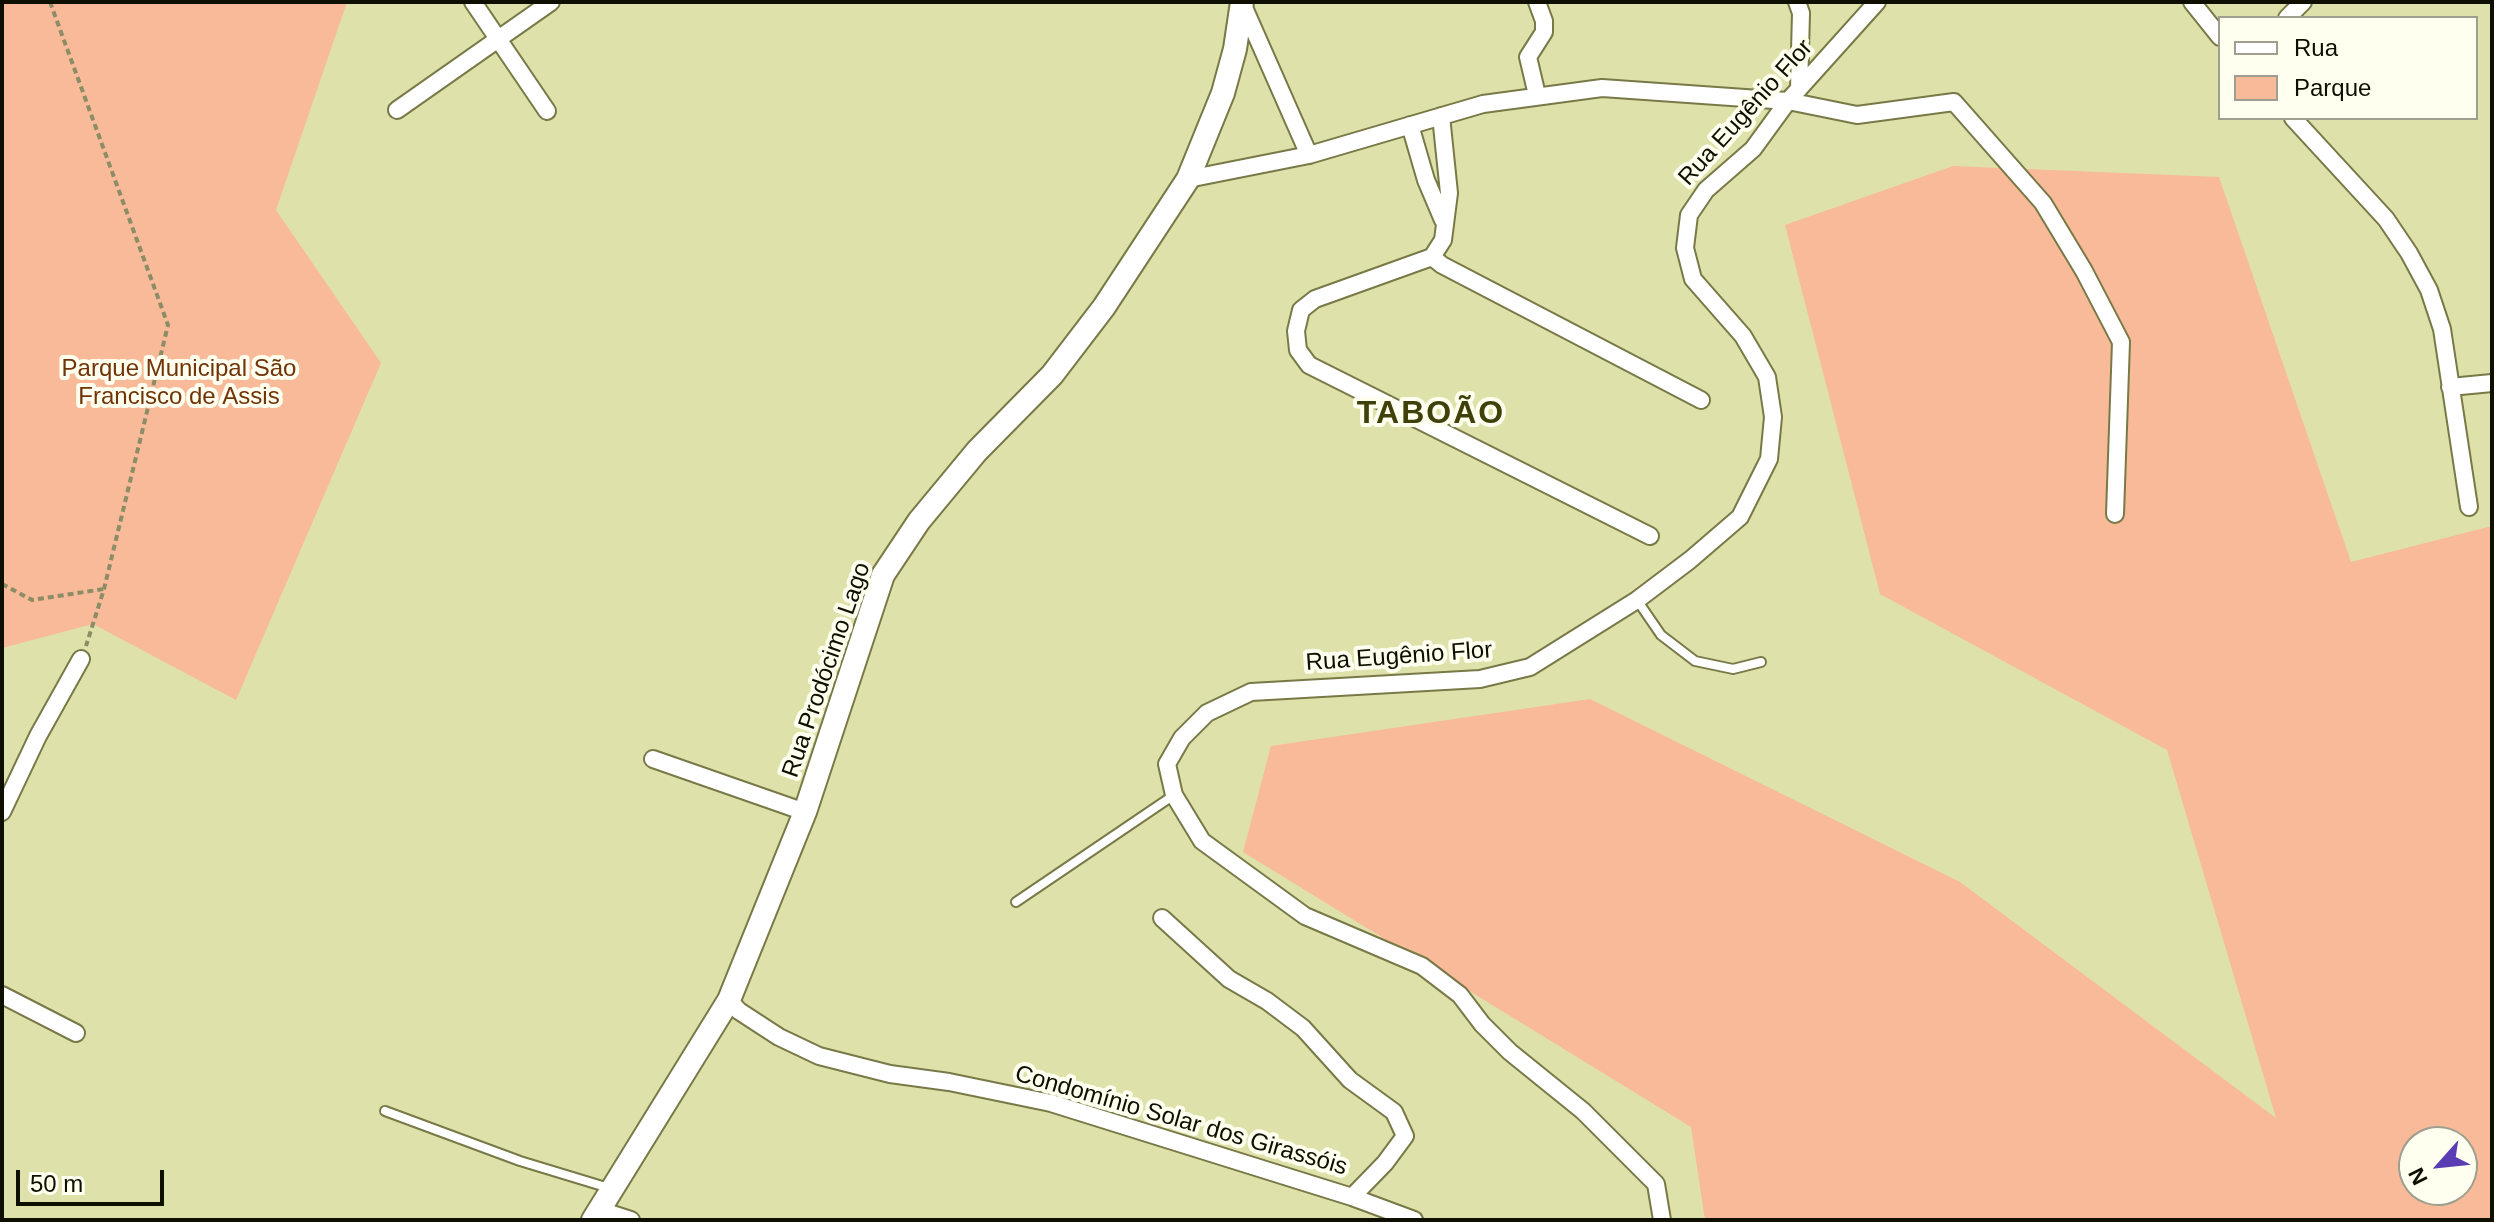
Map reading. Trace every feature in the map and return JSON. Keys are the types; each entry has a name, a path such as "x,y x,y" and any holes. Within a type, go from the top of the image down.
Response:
{"main road":[{"name":"Rua Prodócimo Lago","path":"597,1215 729,1000 805,812 883,575 919,521 977,451 1060,364 1104,307 1188,179 1223,93 1235,49 1242,3"}],"street":[{"path":"473,2 547,111"},
{"path":"397,110 551,2"},
{"path":"1537,2 1544,21 1544,32 1528,57 1537,95"},
{"path":"1794,95 1801,13 1797,2"},
{"name":"Rua Eugênio Flor","path":"1662,1220 1656,1184 1583,1111 1510,1052 1482,1024 1460,995 1422,966 1305,916 1202,841 1174,795 1167,764 1182,738 1207,713 1251,692 1480,679 1530,667 1637,600 1740,517 1769,459 1773,417 1767,377 1743,336 1693,279 1685,248 1689,215 1706,190 1753,149 1794,95 1877,2"},
{"path":"2192,2 2218,34"},
{"path":"1242,3 1309,155"},
{"path":"1188,179 1309,155 1483,104 1602,88 1794,95 1857,115 1954,102 2043,203 2084,271 2121,342 2115,514"},
{"path":"1441,116 1449,193 1443,220 1443,240 1432,257 1315,299 1301,310 1296,331 1298,350 1309,365 1650,536"},
{"path":"2295,120 2386,219 2429,290 2442,329 2469,507"},
{"path":"1410,125 1426,180 1443,220"},
{"path":"1426,180 1447,174"},
{"path":"1432,257 1701,400"},
{"path":"2450,387 2492,383"},
{"path":"2,812 38,736 81,659"},
{"path":"653,759 805,812"},
{"name":"Condomínio Solar dos Girassóis","path":"1162,918 1229,979 1267,1001 1303,1028 1350,1080 1394,1112 1405,1136 1385,1163 1352,1197"},
{"path":"2,995 76,1033"},
{"name":"Condomínio Solar dos Girassóis","path":"729,1000 739,1011 779,1037 819,1056 890,1074 949,1082 1051,1103 1352,1197 1414,1220"},
{"path":"597,1215 631,1220"}],"lane":[{"path":"1637,600 1661,635 1695,661 1733,669 1761,662"},
{"path":"1016,902 1174,795"},
{"path":"385,1111 520,1161 614,1189"}],"path":[{"path":"50,2 168,325 104,589 81,659"},
{"path":"2,584 32,600 104,589"}],"green space":[{"name":"Parque Municipal São Francisco de Assis","path":"2,2 347,2 276,210 381,363 236,700 93,624 2,648"},
{"path":"1953,166 2219,177 2351,562 2492,526 2492,1220 1705,1220 1691,1127 1243,852 1271,746 1590,699 1960,882 2276,1118 2167,750 1880,594 1785,225"}],"district":[{"name":"TABOÃO","path":"1431,414"}]}
